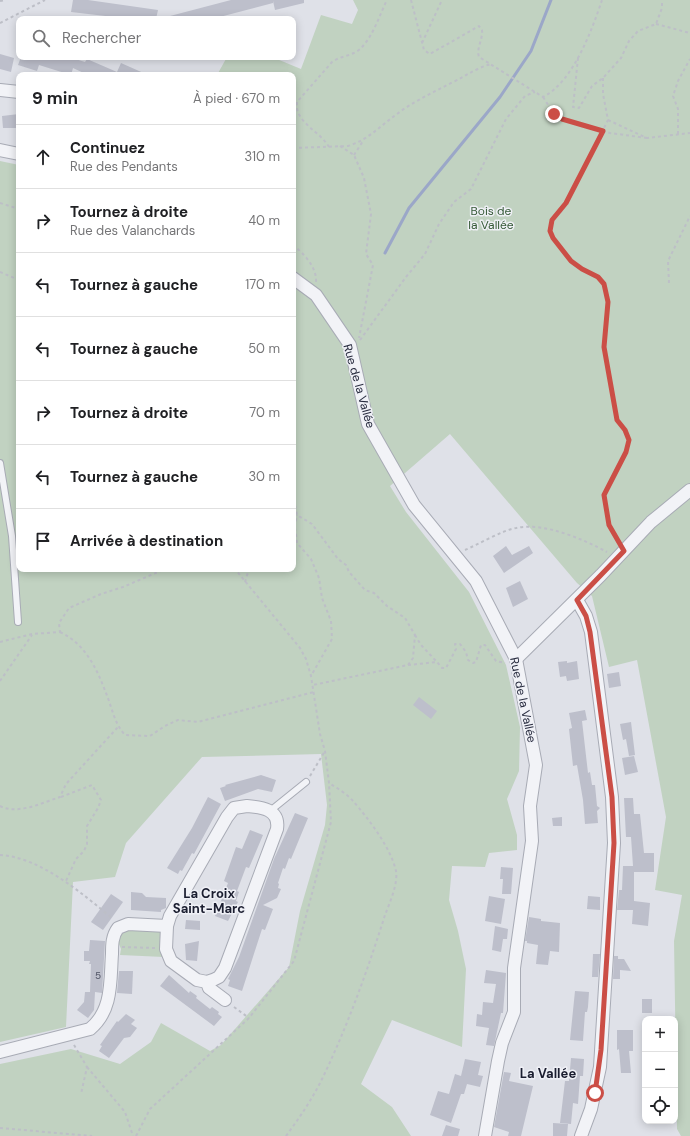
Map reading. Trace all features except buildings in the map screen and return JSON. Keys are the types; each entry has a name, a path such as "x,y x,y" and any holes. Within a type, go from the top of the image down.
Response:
{"street":[{"path":"0,90 16,92"},
{"path":"0,150 16,153"},
{"name":"Rue de la Vallée","path":"296,280 316,295 350,345 368,424 414,504 476,581 513,661 536,765 530,806 532,841 514,968 514,1012 502,1043 485,1136"},
{"path":"513,661 616,561 651,522 690,490"},
{"path":"577,600 586,616 590,632 612,797 614,843 600,1067 591,1109 581,1136"},
{"path":"238,806 247,806 270,811 278,821 276,834 225,968 218,977 207,982 197,980 176,966 168,957 166,949 167,926 170,916 230,812 238,806"},
{"path":"0,1052 79,1033 93,1027 109,1002 112,946 114,934 120,925 167,926"},
{"path":"207,982 210,988 228,1002"}],"lane":[{"path":"0,463 12,536 18,622"},
{"path":"270,811 306,782"}],"path":[{"path":"0,1 5,0"},
{"path":"0,23 45,0"},
{"path":"329,147 300,117 297,111 297,102 332,62 360,50 387,0"},
{"path":"411,0 421,44 424,50 430,54 479,26 482,30 483,37 477,51 479,57 543,97 554,114 562,119 603,131 647,138 690,133"},
{"path":"421,44 442,0"},
{"path":"543,97 554,92 560,85 578,56 592,29 602,0"},
{"path":"656,24 662,8 662,0"},
{"path":"578,56 573,107 579,108 592,86 603,78 621,58 629,41 638,31 656,24 690,34"},
{"path":"678,134 678,109 673,96 678,81 690,58"},
{"path":"354,155 364,140 397,113 426,96 455,82 475,69 491,64"},
{"path":"603,78 603,94 608,120 566,203 552,220 550,231 553,238 571,261 582,269 598,277 604,284 608,302 604,347 617,420 625,430 629,440 626,452 604,495 609,525 624,551"},
{"path":"339,146 354,155 364,178 370,214 366,254 373,265 358,342 425,254 439,224 454,202 471,189 506,119 524,96 535,92"},
{"path":"608,120 647,138"},
{"path":"296,148 348,146 364,140"},
{"path":"0,203 16,208"},
{"path":"669,283 668,261 690,216"},
{"path":"296,247 304,254 317,274 316,295"},
{"path":"0,272 16,279"},
{"path":"296,510 296,522"},
{"path":"297,515 312,524 338,559 346,565 349,572 365,590 374,593 387,606 405,618 421,645 442,668 446,668 456,649 456,644 460,644 466,652 468,660 473,663 476,662 481,645 485,645 496,661 504,663 513,661"},
{"path":"455,555 515,528 536,526 584,540 609,554 616,561"},
{"path":"296,535 297,542 311,559 319,578 322,598 331,621 332,639 311,676"},
{"path":"60,632 60,623 69,608 158,572"},
{"path":"245,582 248,572"},
{"path":"0,642 32,634 60,632 72,638 83,648 102,681 118,727 125,734 135,736 150,736 165,726 178,720 198,722 314,692"},
{"path":"0,681 32,634"},
{"path":"408,666 414,658 415,635"},
{"path":"313,684 437,662"},
{"path":"60,797 66,784 118,727"},
{"path":"306,782 325,751"},
{"path":"286,1136 301,1115 323,1078 380,932 394,890 396,872 392,858 371,824 352,800 329,783"},
{"path":"0,806 6,809 16,810 60,797 92,785 101,800 87,826 87,844 84,851 76,858 70,867 65,883"},
{"path":"0,855 32,863 65,883 120,925"},
{"path":"112,946 136,946 166,949"},
{"path":"228,1002 249,1018"},
{"path":"67,1035 87,1067 125,1112 133,1136"},
{"path":"81,1094 87,1067"},
{"path":"0,1128 92,1136"}],"green space":[{"name":"Bois de la Vallée","path":"353,0 690,0 690,1136 681,1136 677,1129 678,1016 675,1016 674,941 682,895 655,890 666,817 637,660 609,667 592,596 577,583 450,434 390,486 406,512 469,592 506,665 520,727 519,771 507,799 517,835 517,850 489,853 485,867 452,866 449,900 458,931 466,969 462,1047 392,1020 361,1084 392,1107 411,1136 0,1136 0,1064 71,1049 120,1064 151,1042 161,1023 210,1051 221,1045 289,967 300,911 325,825 327,805 321,754 202,757 126,843 115,877 73,882 66,1027 0,1042 0,161 16,164 16,572 296,572 296,72 219,72 225,60 279,60 301,69 321,15 352,24 358,10"},
{"path":"125,928 162,932 164,957 120,955 121,949 117,939"}],"waterway":[{"path":"385,253 409,208 500,97 531,51 551,0"}],"district":[{"name":"La Croix Saint-Marc","path":"209,900"},
{"name":"La Vallée","path":"548,1073"}],"route":[{"path":"554,114 562,119 603,131 561,212 552,220 550,231 553,238 571,261 582,269 598,277 604,284 608,302 608,322 604,347 617,420 625,430 629,440 626,452 604,495 609,525 624,551 577,600 583,608 589,624 613,813 614,843 600,1067 595,1093"}]}
